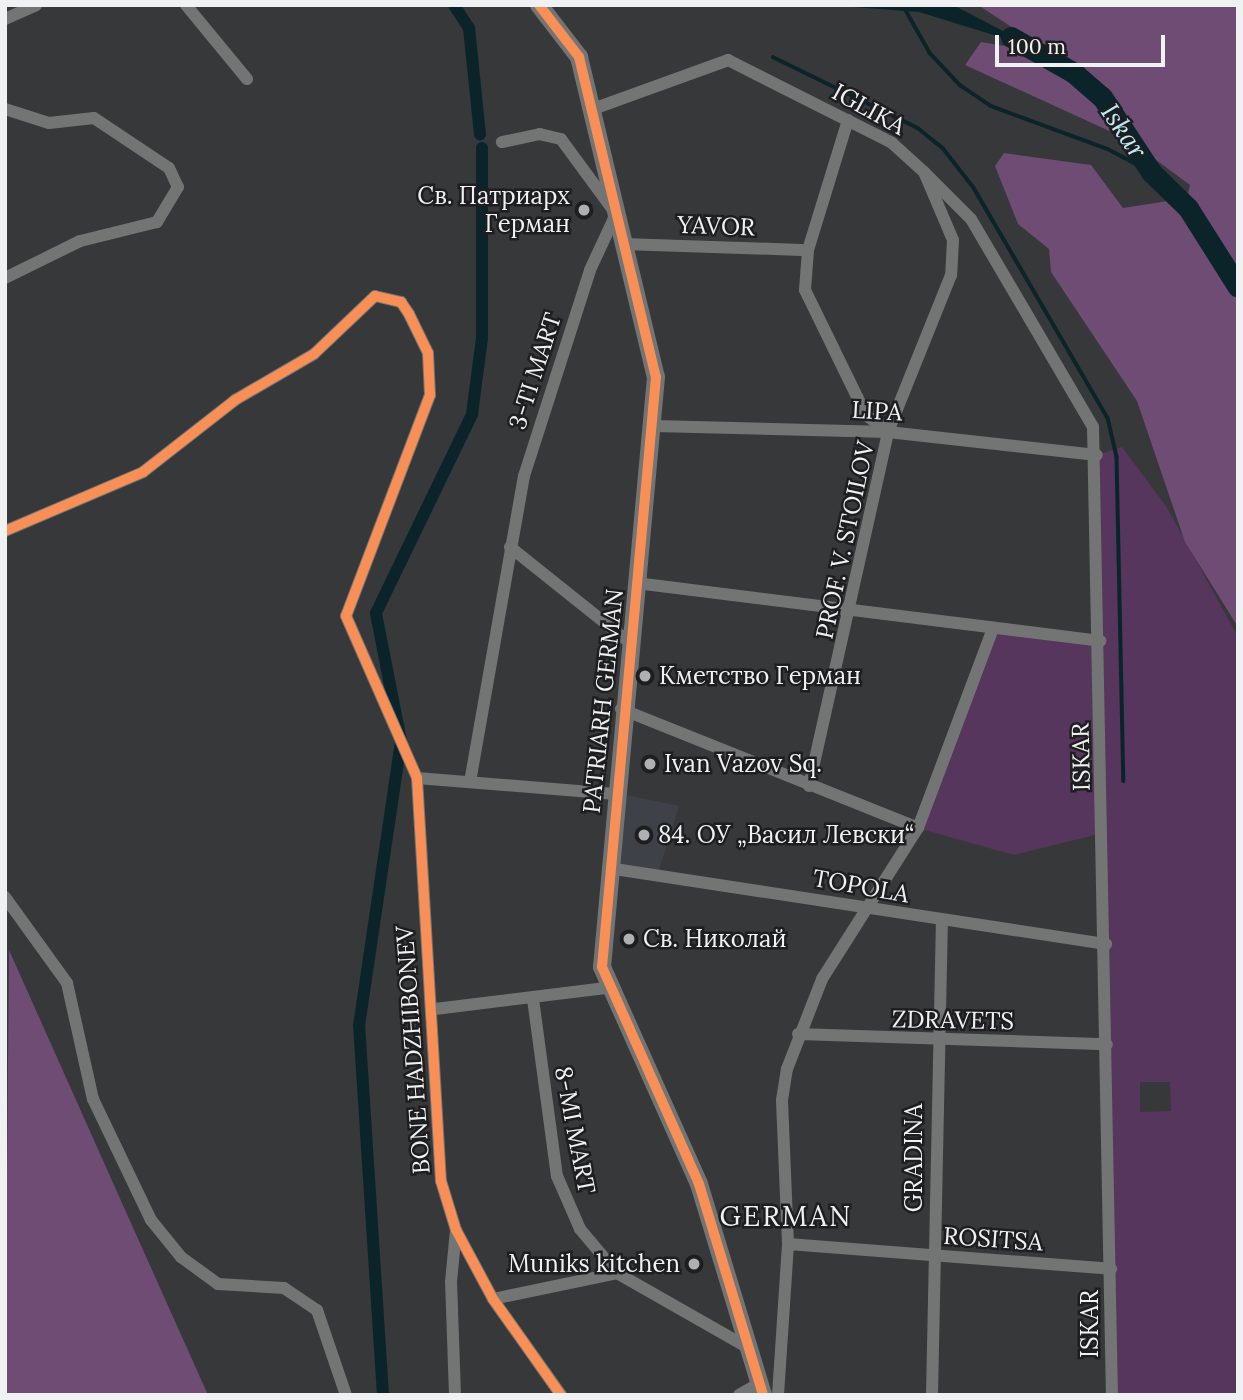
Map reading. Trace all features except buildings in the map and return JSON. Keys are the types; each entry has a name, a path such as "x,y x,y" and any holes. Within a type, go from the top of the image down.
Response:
{"street":[{"path":"5,19 36,5"},
{"path":"186,5 247,79"},
{"name":"PATRIARH GERMAN","path":"538,5 579,57 656,377 654,426 621,709 601,941 606,988 699,1184 745,1346 761,1389"},
{"name":"IGLIKA","path":"593,109 728,60 892,143 923,172 953,240 951,275 888,432"},
{"path":"5,109 49,123 94,118 169,168 178,187 157,222 80,241 5,278"},
{"name":"PROF. V. STOILOV","path":"810,786 853,611 888,432 866,415 811,304 808,250 848,120"},
{"path":"502,142 540,134 561,139 616,214"},
{"name":"ISKAR","path":"923,172 971,219 1093,427 1097,455 1112,1395"},
{"name":"3-TI MART","path":"470,782 524,476 558,365 616,214"},
{"name":"YAVOR","path":"623,244 808,250"},
{"name":"BONE HADZHIBONEV","path":"5,531 143,472 235,400 314,354 375,296 388,297 409,314 428,353 430,395 346,616 417,778 435,1009 437,1141 456,1230 493,1299 561,1395"},
{"name":"LIPA","path":"654,426 888,432 1097,455"},
{"path":"510,547 629,642"},
{"path":"636,583 1100,641"},
{"path":"778,1395 788,1244 782,1100 798,1034 864,907 918,828 993,628"},
{"path":"621,709 918,828"},
{"path":"417,778 615,794"},
{"name":"TOPOLA","path":"608,868 864,907 942,922 1106,944"},
{"path":"5,897 67,984 93,1099 151,1220 181,1257 218,1284 284,1288 317,1310 346,1395"},
{"name":"GRADINA","path":"932,1395 935,1041 942,922"},
{"path":"435,1009 606,988"},
{"name":"8-MI MART","path":"533,999 564,1201 617,1273 745,1346"},
{"name":"ZDRAVETS","path":"798,1034 935,1041 1107,1044"},
{"path":"455,1395 451,1282 456,1230"},
{"name":"ROSITSA","path":"788,1244 1111,1269"},
{"path":"493,1299 617,1273"},
{"path":"738,1395 761,1389"}],"shaded area":[{"path":"978,5 1238,5 1238,627 1185,542 1137,401 1051,272 1049,249 1018,224 995,166 1004,153 1091,165 1123,208 1187,198 1190,185 1129,140 965,65 981,42 1029,50 1033,41"},
{"path":"1122,447 1166,506 1238,637 1238,1395 1112,1395 1103,833 1014,855 918,828 993,628 1100,640 1097,455","holes":["1140,1082 1170,1082 1171,1111 1140,1112"]},
{"name":"84. ОУ „Васил Левски“","path":"626,795 679,806 659,870 614,864"},
{"path":"9,950 122,1203 208,1395 5,1395"}],"water":[{"path":"827,5 953,5 1036,48 919,12"}],"waterway":[{"path":"454,5 469,28 480,134"},
{"path":"903,5 930,53 960,85 991,106 1108,149 1151,172"},
{"name":"Iskar","path":"1011,37 1074,73 1102,97 1151,172 1188,208 1238,287"},
{"path":"773,57 918,128 943,148 974,188 1108,418 1117,457 1124,781"},
{"path":"383,1395 359,1026 401,741 376,613 472,414 482,338 482,148"}],"cycle path":[{"path":"539,5 579,57 656,377 602,967 699,1184 763,1395"},
{"path":"5,531 143,472 235,400 314,354 375,296 401,302 409,314 428,353 430,395 346,616 417,778 441,1181 456,1230 493,1299 561,1395"}],"place":[{"name":"Св. Патриарх Герман","path":"584,210"},
{"name":"Кметство Герман","path":"645,676"},
{"name":"Ivan Vazov Sq.","path":"650,764"},
{"name":"84. ОУ „Васил Левски“","path":"644,835"},
{"name":"Св. Николай","path":"629,939"},
{"name":"Muniks kitchen","path":"694,1264"}],"district":[{"name":"GERMAN","path":"786,1216"}]}
